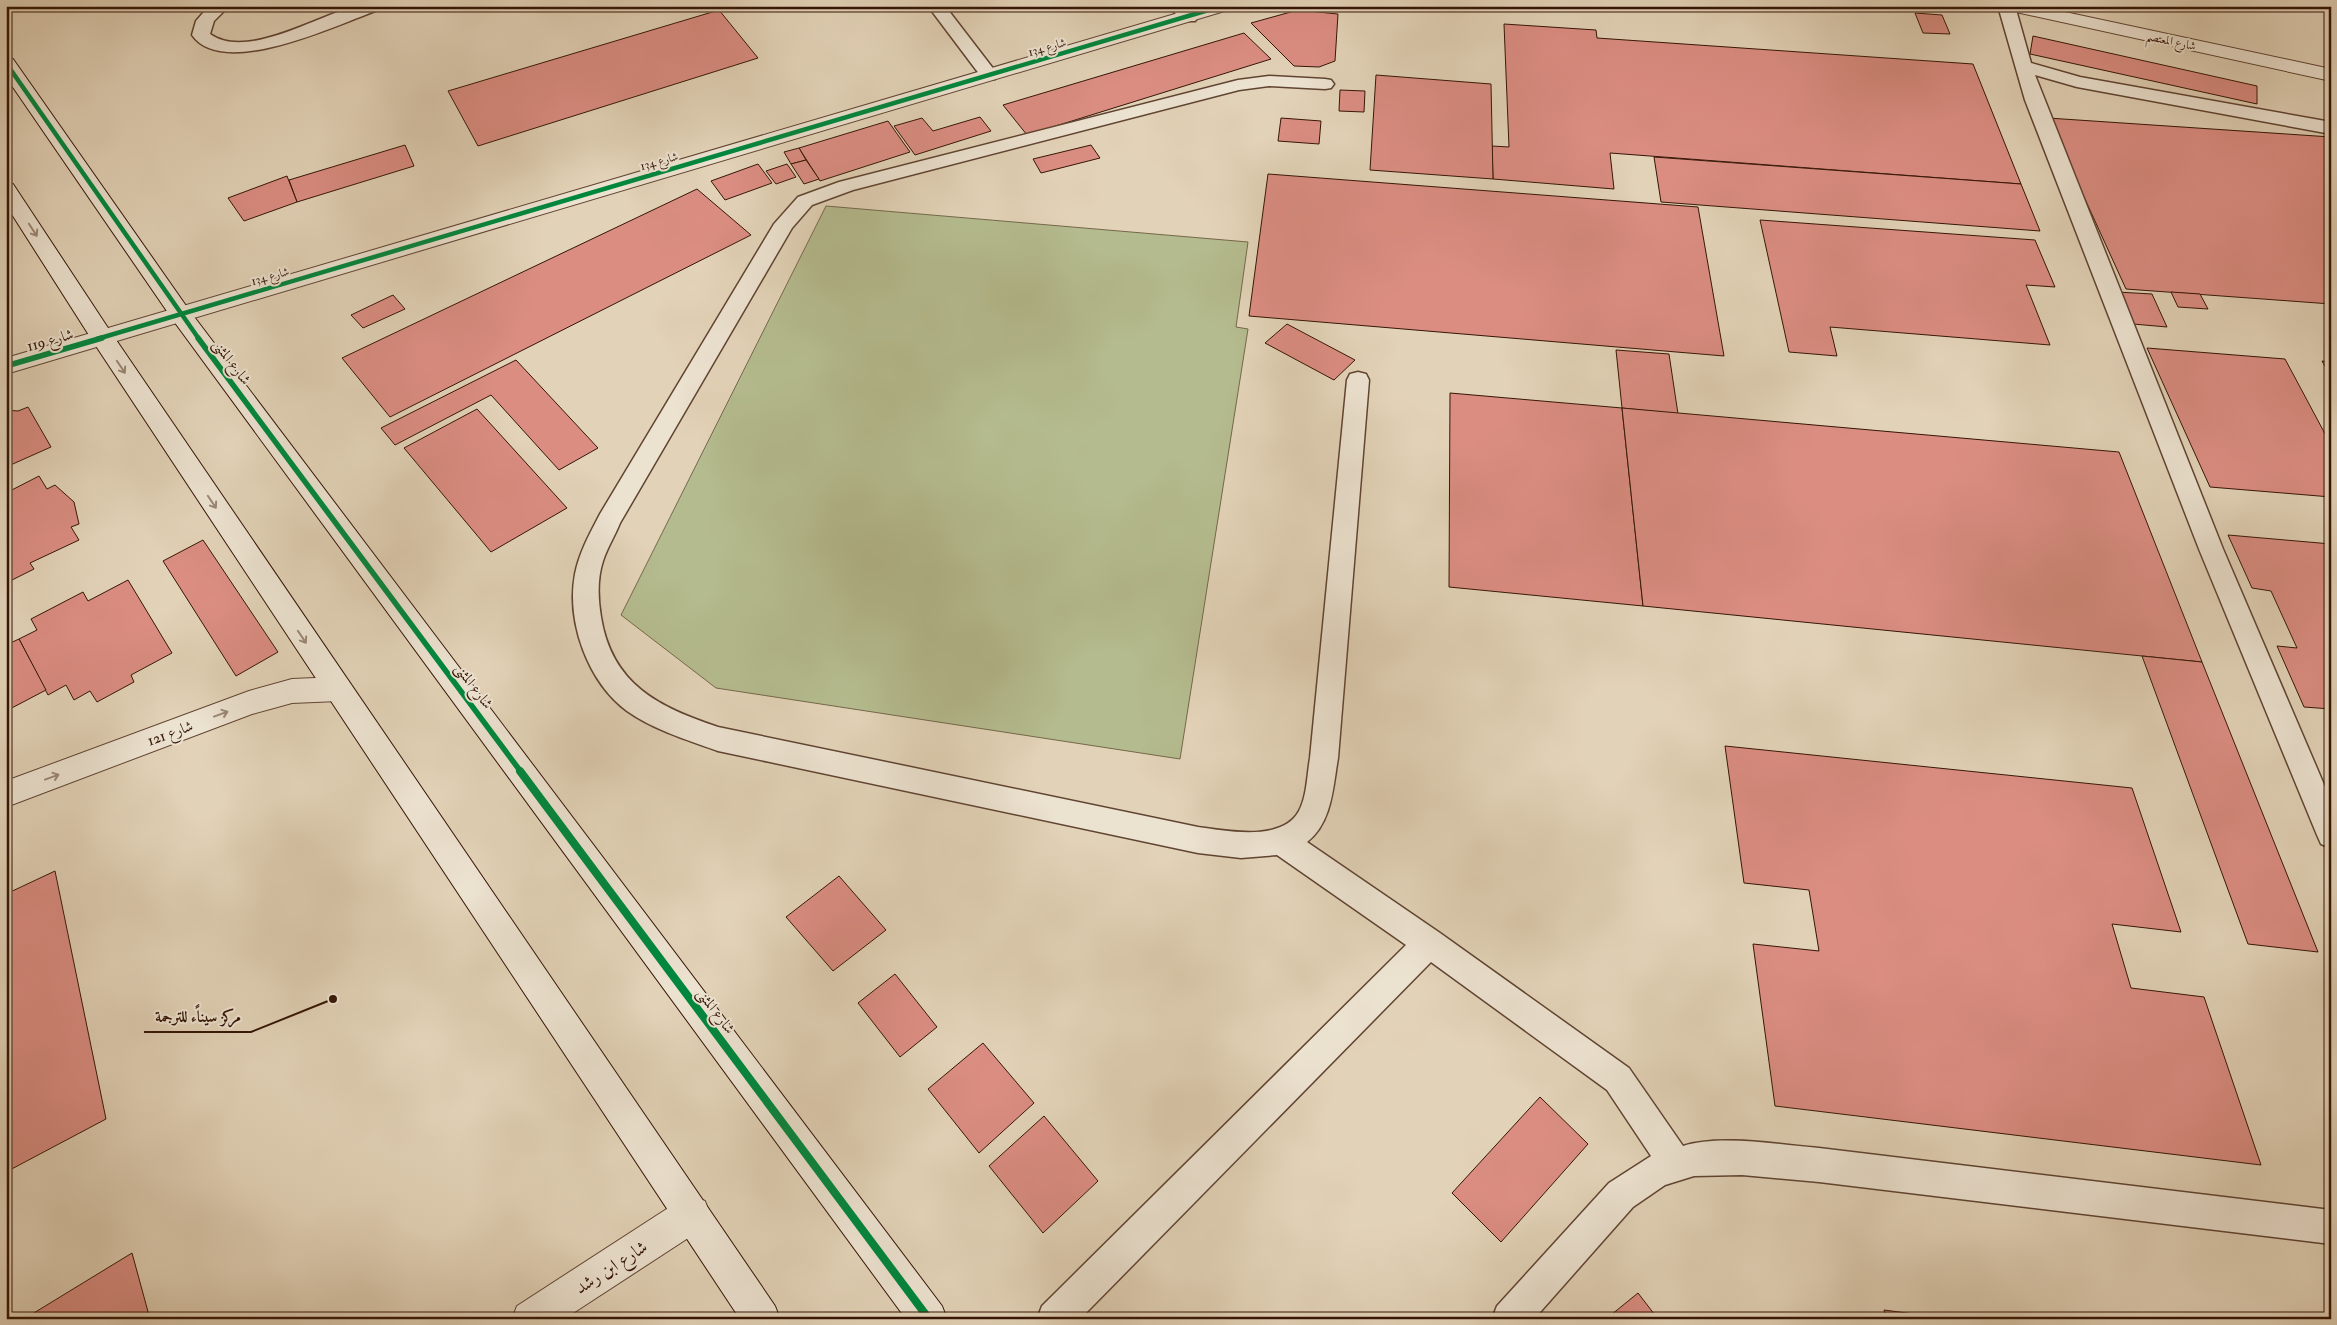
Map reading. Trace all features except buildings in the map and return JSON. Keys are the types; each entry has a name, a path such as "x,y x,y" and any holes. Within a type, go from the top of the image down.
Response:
{"street":[{"name":"شارع 134","path":"102,338 989,76 1182,12 1222,6"},
{"name":"شارع المعتصم","path":"2011,6 2331,75"},
{"name":"شارع المثنى","path":"6,63 181,314 929,1319"},
{"path":"6,189 102,338 762,1319"},
{"name":"شارع 119","path":"6,366 102,338"},
{"name":"شارع 121","path":"6,794 249,703 292,691 338,689"},
{"name":"شارع ابن رشد","path":"530,1319 692,1214"}],"lane":[{"path":"221,6 210,14 202,24 201,35 210,42 224,47 266,44 372,6"},
{"path":"936,6 989,76"},
{"path":"2006,6 2034,100 2211,549 2331,835"},
{"path":"2023,66 2077,82 2331,128"},
{"path":"1325,84 1268,81 1238,85 846,186 805,201 794,211 774,241 609,522 589,567 587,610 594,646 610,678 632,701 672,724 718,738 1198,840 1245,846 1281,841 1297,833 1308,823 1314,808 1324,758 1358,380"},
{"path":"1281,841 1429,943 1618,1079 1676,1164"},
{"path":"1055,1319 1429,943"},
{"path":"1510,1319 1621,1195 1656,1171 1694,1159 1742,1158 1819,1165 2331,1227"}],"green space":[{"path":"826,206 1248,242 1236,327 1248,329 1180,759 716,688 621,615"}],"cycle path":[{"path":"6,366 1222,6"},
{"path":"6,63 181,315 929,1319"}],"place":[{"name":"مركز سيناًء للترجمة","path":"333,999"}]}
